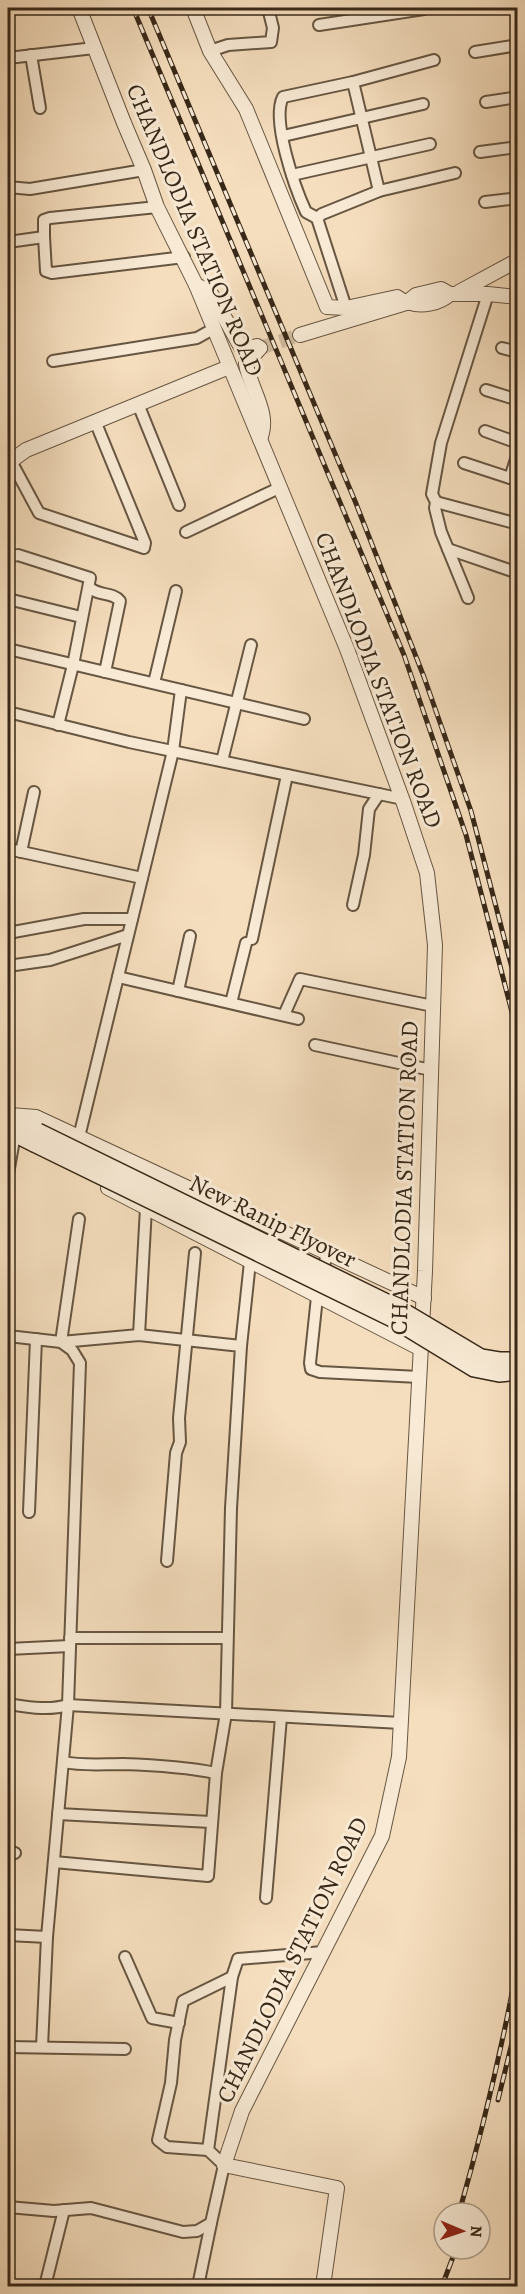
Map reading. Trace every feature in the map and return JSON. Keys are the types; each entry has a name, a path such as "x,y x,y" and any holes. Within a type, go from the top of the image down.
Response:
{"main road":[{"name":"New Ranip Flyover","path":"9,1114 36,1137 392,1319 474,1370 499,1374 518,1372"},
{"name":"New Ranip Flyover","path":"11,1133 36,1137 397,1307 481,1357 518,1360"}],"street":[{"name":"CHANDLODIA STATION ROAD","path":"79,8 157,207 184,257 347,649 403,799 427,873 435,945 424,1298 399,1757 382,1836 242,2111 224,2165"},
{"path":"193,8 210,51 246,109 327,308 346,308 398,297 406,302"},
{"path":"210,51 228,45 271,42 273,28 268,8"},
{"path":"319,25 426,8"},
{"path":"474,52 518,45"},
{"path":"8,58 94,48"},
{"path":"31,55 40,108"},
{"path":"346,308 317,218 306,212 292,175 280,120 281,100 283,96 434,60"},
{"path":"353,81 379,191"},
{"path":"486,102 518,98"},
{"path":"283,136 423,104"},
{"path":"292,175 430,144"},
{"path":"480,152 518,147"},
{"path":"8,187 30,189 144,170"},
{"path":"317,218 379,191 456,173"},
{"path":"485,202 518,198"},
{"path":"157,207 44,220 46,271 52,273 184,257"},
{"path":"8,242 44,237"},
{"path":"453,294 518,260"},
{"path":"196,285 209,291 241,347 260,348 246,363 263,414 263,432 260,439"},
{"path":"300,335 406,302 416,295 441,290 453,294 518,297"},
{"path":"468,598 448,549 432,494 441,443 488,294"},
{"path":"53,361 197,338 213,329"},
{"path":"502,348 518,352"},
{"path":"95,421 145,543 144,548 39,513 9,462 26,450 95,421 229,367"},
{"path":"486,390 518,400"},
{"path":"138,404 179,505"},
{"path":"484,431 518,443"},
{"path":"464,463 514,479 518,453"},
{"path":"186,532 279,488"},
{"path":"436,502 518,524"},
{"path":"448,549 518,573"},
{"path":"8,557 18,555 90,578 58,725"},
{"path":"89,587 93,591 116,597 120,602 105,672"},
{"path":"154,683 176,591"},
{"path":"8,598 81,617"},
{"path":"222,761 251,645"},
{"path":"8,649 304,719"},
{"path":"79,1137 173,751 181,690"},
{"path":"8,712 173,751 403,799"},
{"path":"231,1003 249,941 287,775"},
{"path":"21,852 34,792"},
{"path":"353,905 364,855 369,809 379,794"},
{"path":"8,849 142,879"},
{"path":"8,933 84,920 132,919"},
{"path":"8,966 50,960 128,935"},
{"path":"178,991 190,936"},
{"path":"118,977 298,1019"},
{"path":"284,1015 300,979 433,1006"},
{"path":"315,1045 431,1070"},
{"path":"9,1114 36,1117 424,1298"},
{"path":"8,1174 11,1133"},
{"path":"11,1133 28,1146 421,1349"},
{"path":"139,1335 146,1208"},
{"path":"62,1342 79,1219"},
{"path":"167,1562 176,1453 180,1442 179,1418 195,1253"},
{"path":"327,1253 317,1297 311,1369 320,1372 419,1377"},
{"path":"54,1862 208,1876 216,1773 226,1713 231,1508 241,1346 250,1262"},
{"path":"8,1336 62,1342 139,1335 241,1346"},
{"path":"28,1512 36,1339"},
{"path":"42,2047 47,1937 68,1705 80,1363 72,1350 62,1342"},
{"path":"8,1649 70,1642 227,1638"},
{"path":"8,1704 55,1709 68,1705 401,1723"},
{"path":"266,1898 280,1716"},
{"path":"63,1762 81,1766 123,1764 216,1773"},
{"path":"58,1814 211,1822"},
{"path":"8,1935 47,1937"},
{"path":"208,2150 232,1977 238,1959 323,1952"},
{"path":"125,1957 152,2018 179,2024"},
{"path":"232,1977 183,2001 171,2083 158,2140 167,2147 208,2150 224,2165 337,2188 323,2286"},
{"path":"8,2047 125,2049"},
{"path":"198,2286 224,2165"},
{"path":"8,2207 54,2211 91,2208 183,2232 196,2231 211,2223"},
{"path":"45,2286 64,2210"}],"tunnel":[{"path":"260,348 300,335"}],"railway":[{"path":"133,8 404,655 466,835 518,1042"},
{"path":"148,8 355,501 424,677 471,811 518,991"},
{"path":"462,2201 492,2088 518,1962"},
{"path":"498,2100 518,2018"},
{"path":"442,2286 451,2261"}]}
